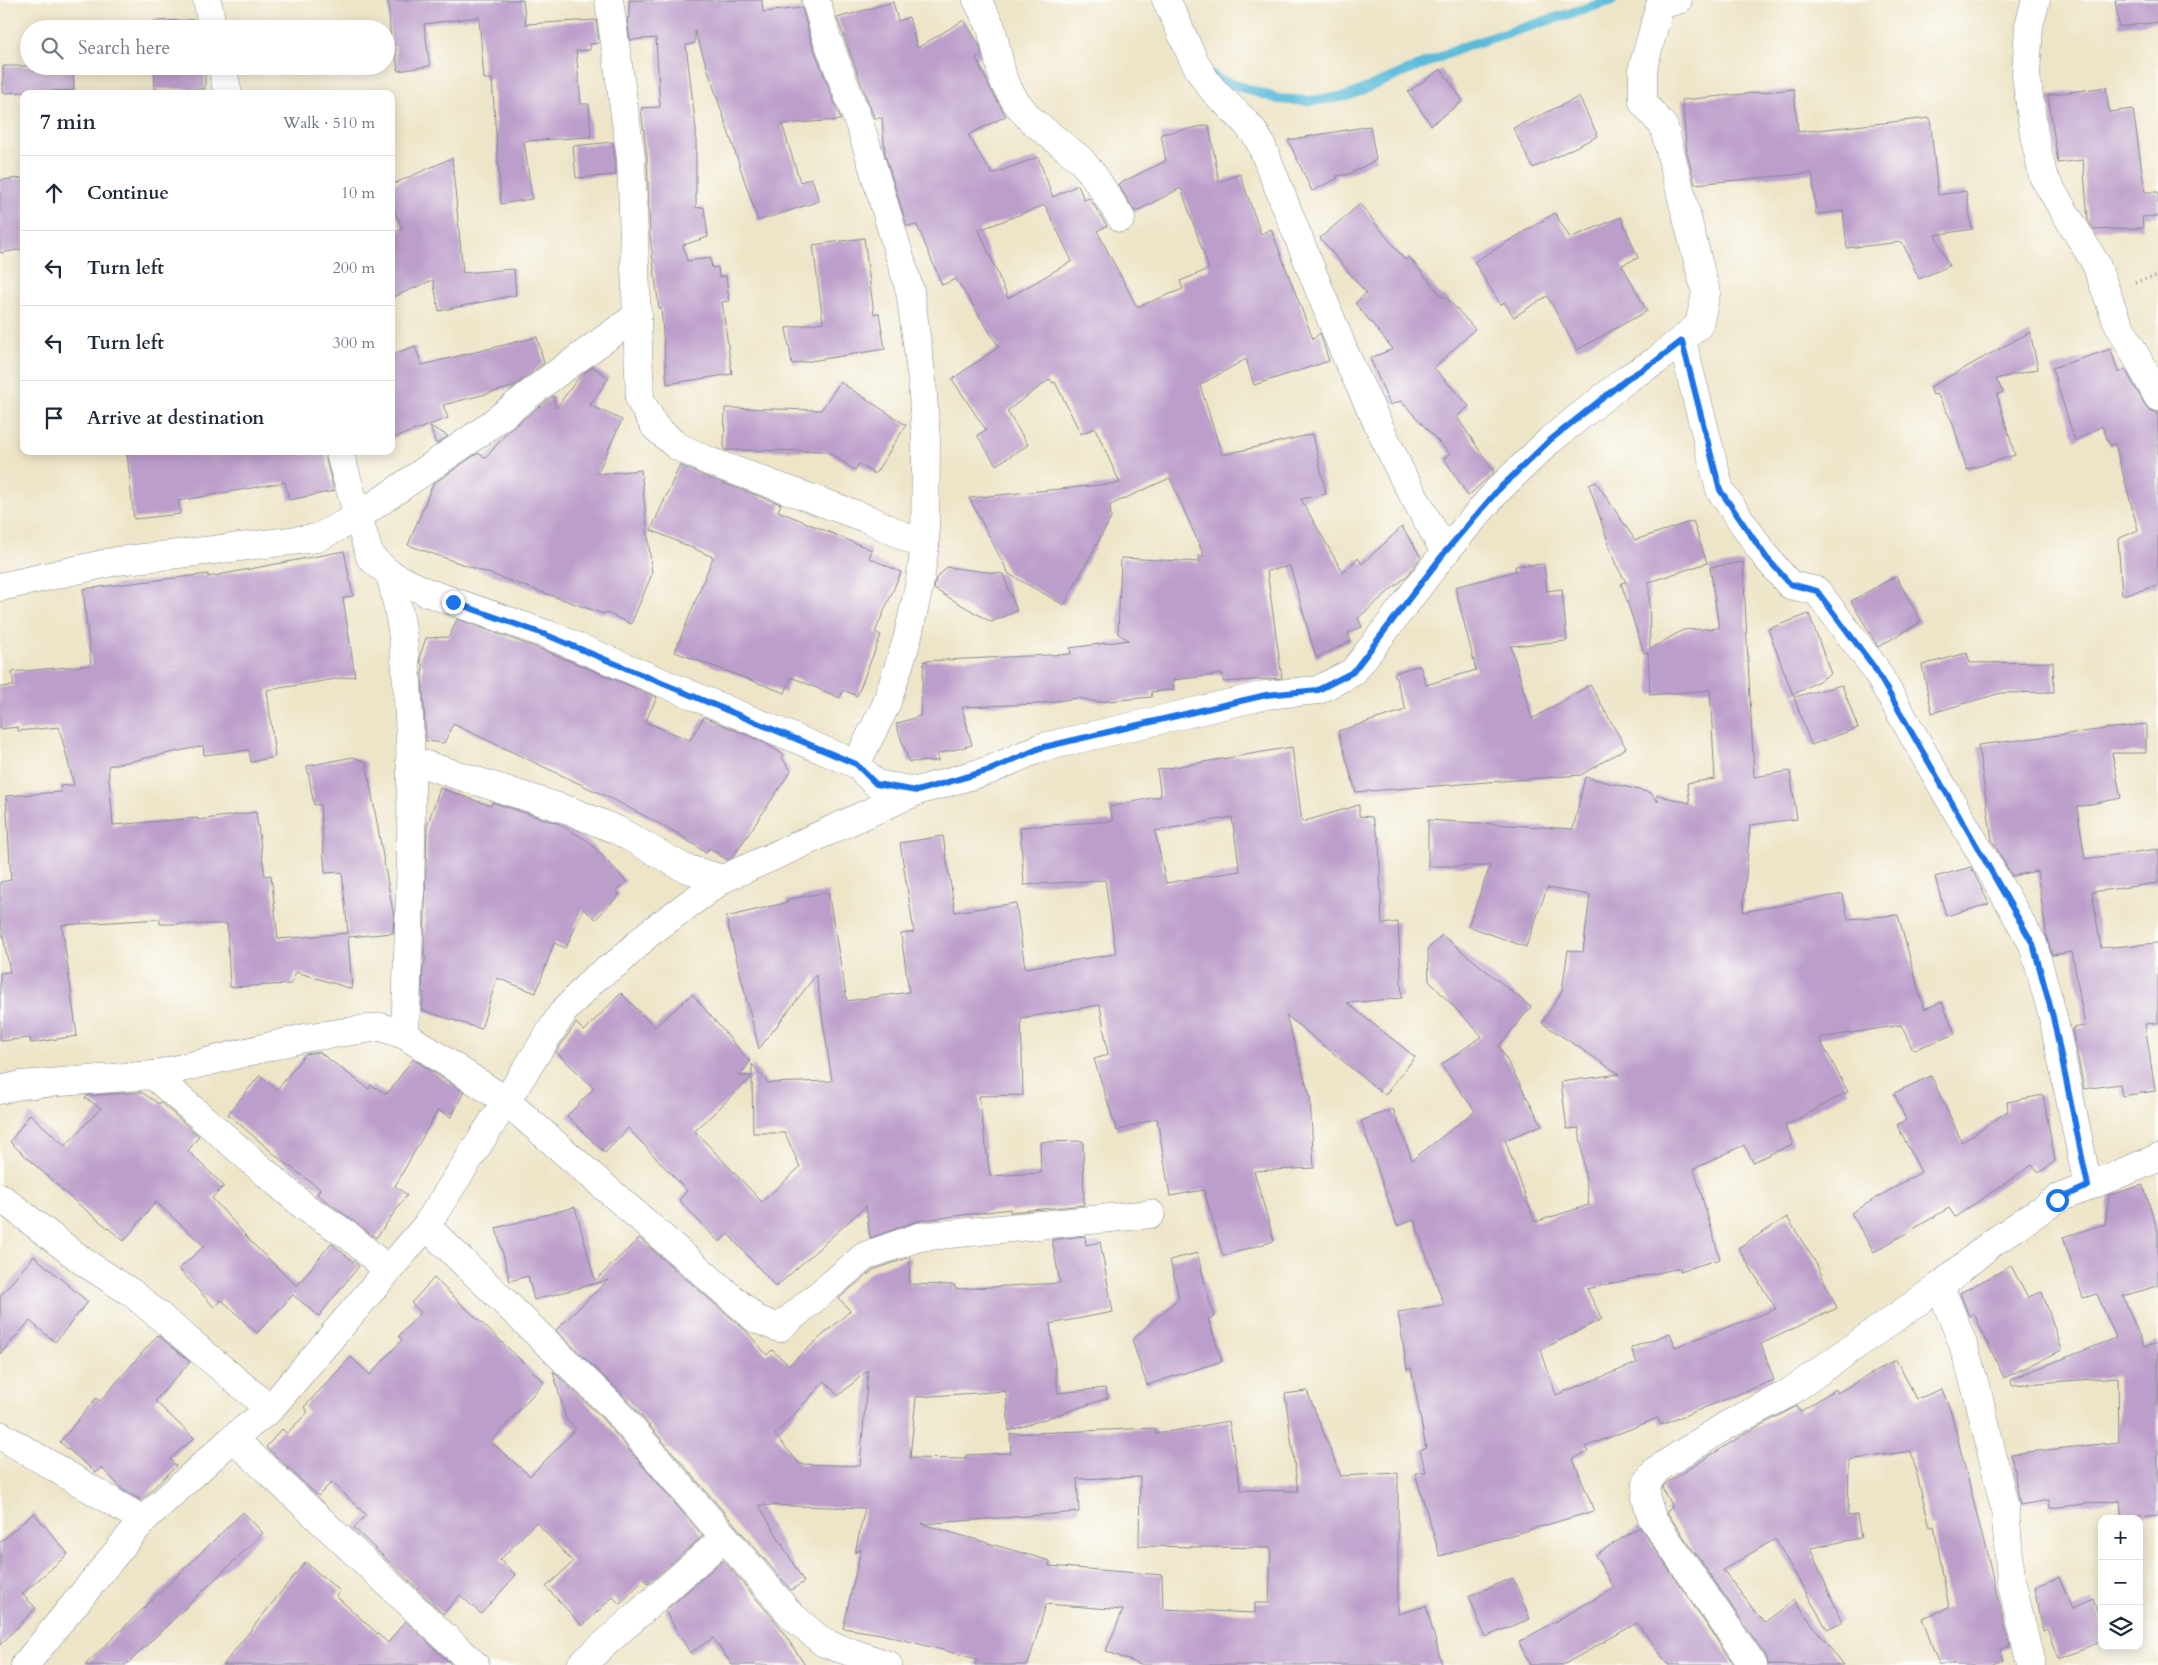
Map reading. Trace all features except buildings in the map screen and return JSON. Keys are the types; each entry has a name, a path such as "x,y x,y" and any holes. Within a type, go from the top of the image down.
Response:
{"street":[{"path":"207,0 211,20"},
{"path":"609,0 631,158 640,400 656,427 677,446 711,462 868,519 925,546"},
{"path":"816,0 826,36 864,134 910,291 922,380 926,439 925,546 919,586 907,640 886,705 856,764"},
{"path":"977,0 991,27 1004,82 1016,102 1031,120 1080,159 1094,176 1121,218"},
{"path":"1166,0 1193,59 1210,86 1254,130 1346,354 1402,476 1445,552"},
{"path":"25,1665 143,1520 233,1438 270,1409 426,1226 563,1012 594,979 620,961 648,934 723,880 917,791 990,770 1040,748 1266,695 1318,690 1353,672 1445,552 1497,491 1549,441 1628,378 1656,361 1682,341 1699,325 1706,293 1664,127 1643,102 1643,68 1660,5 1678,0"},
{"path":"2036,0 2029,25 2026,75 2034,134 2043,176 2096,264 2116,319 2158,397"},
{"path":"224,75 227,90"},
{"path":"0,587 118,561 317,538 359,516 481,432 548,379 638,314"},
{"path":"1682,341 1720,490 1766,557 1790,584 1817,591 1874,667 2033,944 2053,1017 2088,1186"},
{"path":"340,455 370,557 390,574 426,592 558,639 856,764 876,784 917,791"},
{"path":"390,574 403,636 410,760 411,870 405,1035"},
{"path":"410,760 568,810 617,830 684,868 723,880"},
{"path":"0,1090 21,1085 152,1076 304,1038 381,1027 405,1035 506,1101 756,1319 779,1328 865,1256 919,1237 1151,1214"},
{"path":"152,1076 306,1207 348,1235 388,1270"},
{"path":"1754,1665 1652,1518 1646,1498 1646,1483 1656,1470 1727,1425 1787,1394 1940,1286 1992,1243 2057,1200 2158,1158"},
{"path":"0,1197 84,1262 132,1292 270,1409"},
{"path":"426,1226 612,1406 792,1616 824,1643 888,1665"},
{"path":"1940,1286 1963,1344 1979,1398 2005,1509 2011,1580 2031,1665"},
{"path":"0,1435 143,1520"},
{"path":"233,1438 475,1665"},
{"path":"581,1665 725,1536"}],"waterway":[{"path":"1214,76 1216,79 1278,99 1309,101 1348,96 1466,46 1613,0"}],"route":[{"path":"453,602 495,615 627,667 856,764 876,784 917,791 990,770 1040,748 1152,720 1266,695 1318,690 1353,672 1445,552 1497,491 1549,441 1628,378 1656,361 1682,341 1720,490 1766,557 1790,584 1817,591 1874,667 2033,944 2053,1017 2088,1186 2057,1200"}]}
